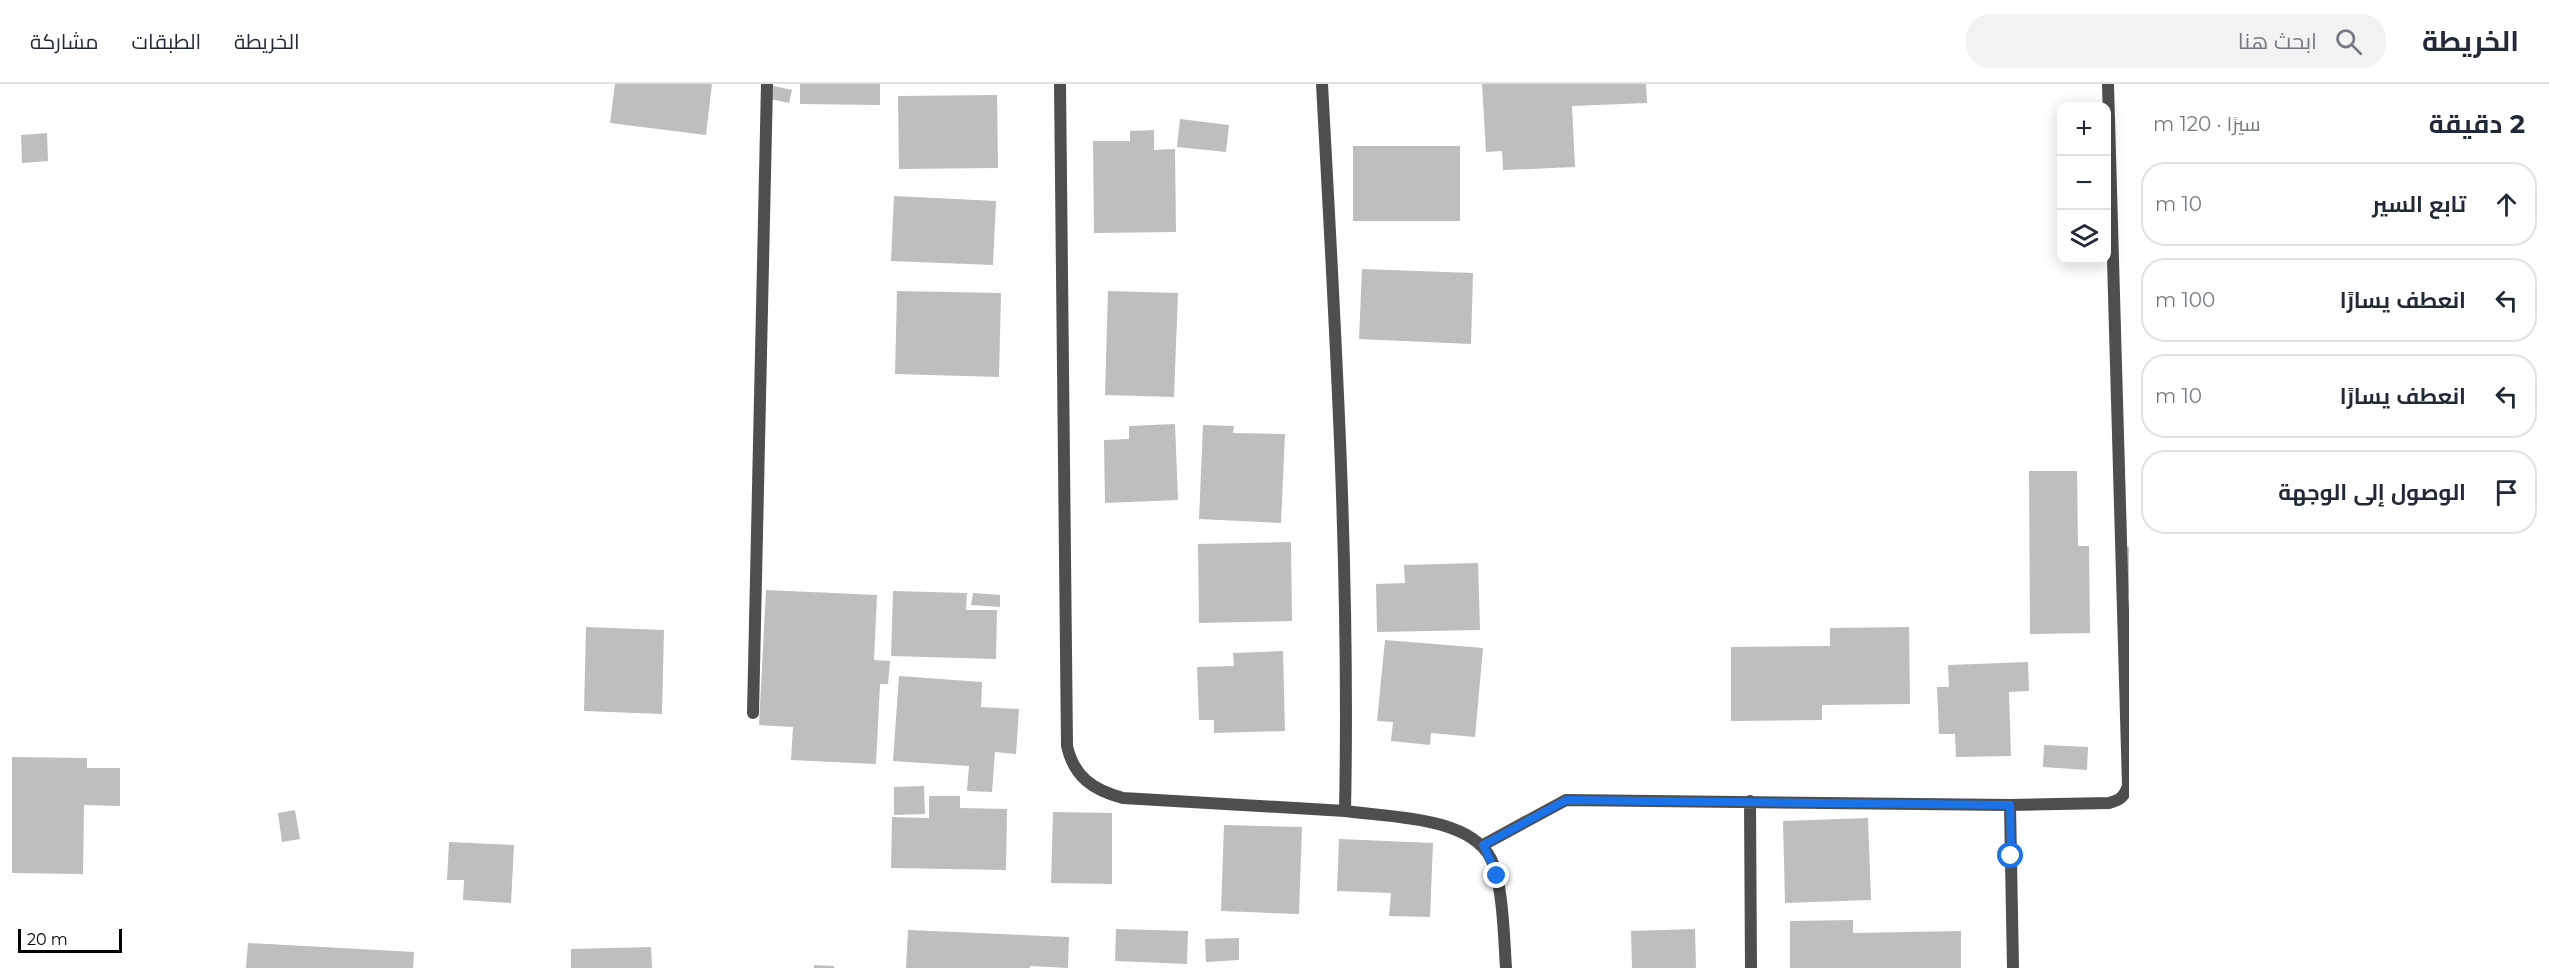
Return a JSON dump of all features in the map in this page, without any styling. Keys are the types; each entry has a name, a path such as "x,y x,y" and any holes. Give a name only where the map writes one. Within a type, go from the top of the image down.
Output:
{"street":[{"path":"753,713 767,84"},
{"path":"1060,84 1067,746 1070,759 1084,781 1097,790 1123,798 1344,811 1436,824 1472,837 1483,845 1497,876 1506,968"},
{"path":"1322,84 1339,402 1346,682 1344,811"},
{"path":"1483,845 1566,800 2010,805 2109,803 2118,801 2124,796 2129,775 2127,682 2108,84"},
{"path":"2115,354 2129,354"},
{"path":"1750,801 1751,968"},
{"path":"2010,805 2013,968"}],"building":[{"path":"615,84 712,84 706,135 610,123"},
{"path":"800,84 880,84 880,105 800,104"},
{"path":"1482,84 1646,84 1647,103 1572,106 1575,167 1503,170 1502,151 1486,152"},
{"path":"769,85 792,90 789,103 766,98"},
{"path":"997,95 998,168 899,169 898,96"},
{"path":"1180,119 1229,125 1226,152 1177,147"},
{"path":"1154,130 1154,150 1175,149 1176,232 1094,233 1093,141 1130,141 1130,131"},
{"path":"47,133 48,161 22,163 21,135"},
{"path":"1353,146 1460,146 1460,221 1353,221"},
{"path":"894,196 996,201 993,265 891,261"},
{"path":"1362,269 1473,273 1471,344 1359,339"},
{"path":"897,291 1001,293 999,377 895,374"},
{"path":"1108,291 1178,293 1174,397 1105,395"},
{"path":"1175,424 1178,500 1105,503 1104,440 1129,439 1129,426"},
{"path":"1203,425 1234,426 1233,433 1285,434 1281,523 1199,519"},
{"path":"2029,471 2077,471 2078,546 2089,546 2090,633 2030,634"},
{"path":"1291,542 1292,621 1199,623 1198,544"},
{"path":"2126,547 2129,547 2129,593 2127,593"},
{"path":"1478,563 1480,630 1377,632 1376,584 1405,583 1404,565"},
{"path":"766,590 877,595 874,660 890,661 888,684 880,684 876,764 791,760 793,727 759,725"},
{"path":"893,591 967,593 966,610 997,610 996,659 891,656"},
{"path":"973,593 1000,595 1000,607 971,605"},
{"path":"586,627 664,630 662,714 584,711"},
{"path":"1909,627 1910,704 1822,705 1822,720 1731,721 1731,647 1830,646 1830,628"},
{"path":"1385,640 1483,648 1475,737 1431,733 1430,745 1391,741 1393,722 1377,721"},
{"path":"1283,651 1285,731 1214,733 1214,720 1199,720 1197,667 1234,666 1233,653"},
{"path":"2028,662 2029,691 2009,692 2011,756 1956,757 1955,734 1939,734 1937,687 1949,687 1948,665"},
{"path":"899,676 982,682 981,707 1019,709 1016,754 995,752 992,792 967,791 969,766 893,761"},
{"path":"2044,745 2088,747 2087,770 2043,767"},
{"path":"12,757 87,758 87,768 120,768 120,806 84,805 83,874 12,873"},
{"path":"924,786 925,814 894,815 894,787"},
{"path":"929,796 960,796 960,808 1007,809 1006,870 891,868 892,817 929,818"},
{"path":"295,810 300,839 282,842 278,813"},
{"path":"1053,812 1112,813 1112,884 1051,883"},
{"path":"1868,818 1871,900 1785,903 1783,821"},
{"path":"1224,825 1302,827 1299,914 1221,911"},
{"path":"1339,839 1433,843 1430,917 1389,916 1391,893 1337,891"},
{"path":"449,842 514,845 511,903 463,900 464,880 447,880"},
{"path":"1853,920 1853,933 1961,931 1961,968 1790,968 1790,921"},
{"path":"1116,929 1188,931 1187,964 1115,961"},
{"path":"1695,929 1696,968 1632,968 1631,931"},
{"path":"908,930 1069,937 1068,968 1030,966 1030,968 906,968"},
{"path":"1239,938 1239,960 1206,962 1205,939"},
{"path":"248,943 414,952 413,968 246,968"},
{"path":"651,947 652,968 571,968 571,949"},
{"path":"814,965 834,966 834,968 814,968"}],"route":[{"path":"1497,876 1483,845 1566,800 2010,805 2011,856"}]}
